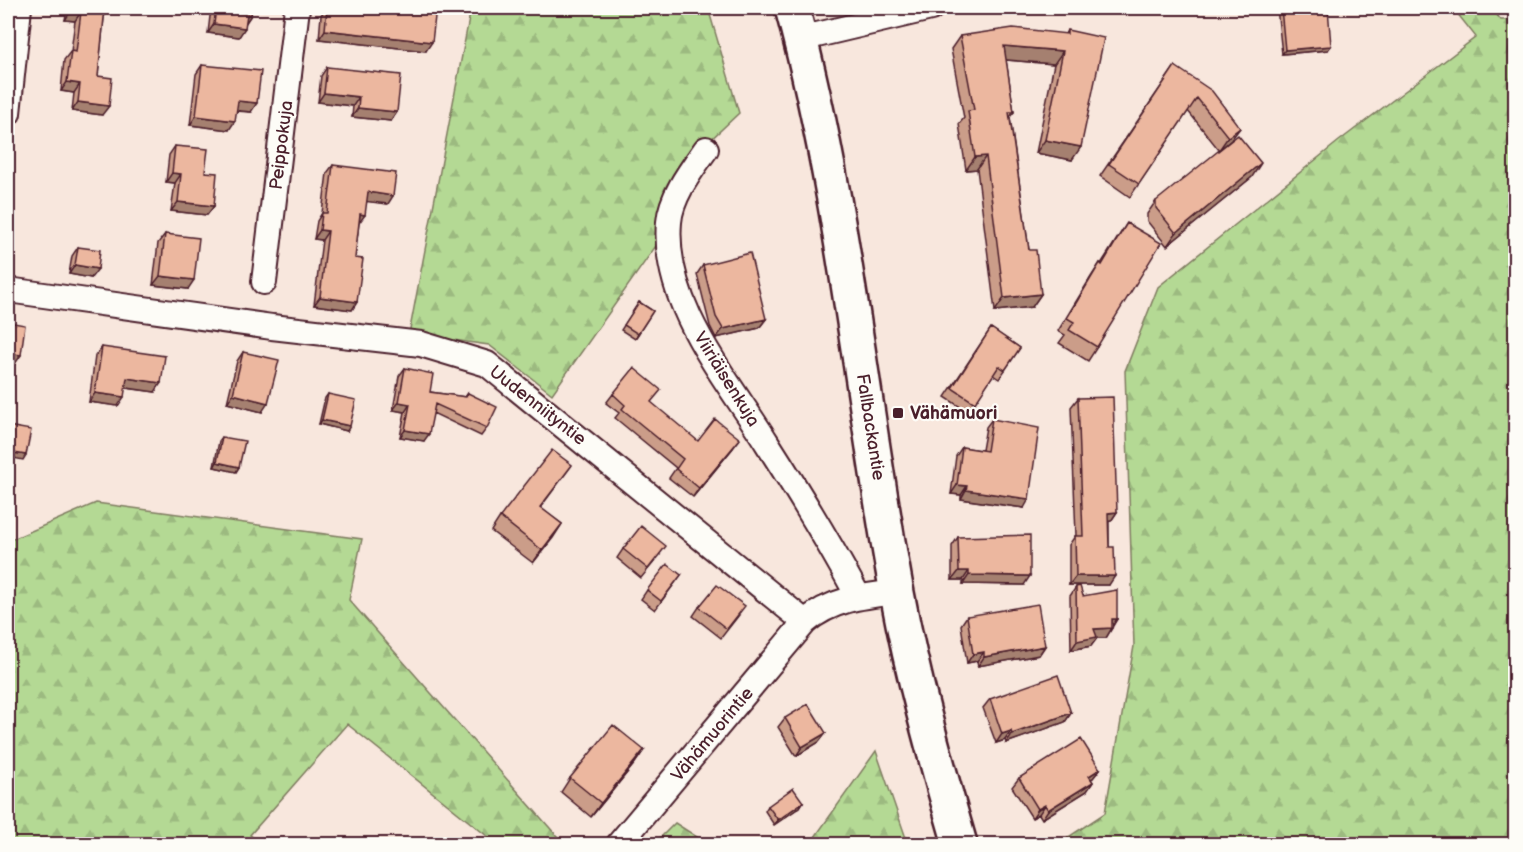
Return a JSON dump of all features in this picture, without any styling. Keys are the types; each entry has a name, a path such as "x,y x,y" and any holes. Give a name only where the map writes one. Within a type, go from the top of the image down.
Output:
{"street":[{"path":"8,113 19,8"},
{"name":"Peippokuja","path":"264,282 297,8"},
{"name":"Fallbackantie","path":"792,8 827,160 897,592 926,726 960,844"},
{"path":"800,39 931,8"},
{"name":"Viiriäisenkuja","path":"706,149 684,180 669,219 670,268 695,329 774,454 858,596"},
{"name":"Uudenniityntie","path":"8,290 272,327 421,344 488,364 805,622"},
{"path":"805,622 821,608 858,596 897,592"},
{"name":"Vähämuorintie","path":"619,844 805,622"}],"green space":[{"path":"471,8 708,8 739,113 703,147 665,233 552,394 489,345 409,334"},
{"path":"1453,8 1491,8 1501,20 1515,20 1515,844 1058,844 1105,813 1134,646 1125,371 1158,287 1339,141 1476,37"},
{"path":"96,503 362,539 349,600 564,844 497,844 347,724 250,835 262,844 8,844 8,541"},
{"path":"876,751 908,844 810,844"},
{"path":"675,823 708,844 654,844"}],"building":[{"path":"72,8 105,8 98,76 112,78 109,106 78,102 80,84 67,82 71,51 76,52 81,12 71,11"},
{"path":"216,8 252,8 251,15 247,14 245,28 214,24"},
{"path":"327,8 436,8 432,42 325,30"},
{"path":"1281,8 1328,8 1331,46 1285,50"},
{"path":"1013,28 1067,34 1067,30 1104,38 1081,147 1045,140 1063,51 1004,46 1014,112 1009,112 1029,250 1036,250 1041,294 1004,298 986,156 975,157 968,111 974,110 960,36"},
{"path":"202,65 261,71 257,103 238,101 235,121 196,116"},
{"path":"1175,66 1212,91 1240,128 1228,137 1197,98 1139,184 1109,164"},
{"path":"327,67 401,75 397,112 358,108 359,97 324,93"},
{"path":"1238,135 1261,163 1176,233 1156,208 1156,201"},
{"path":"175,146 208,149 205,172 217,173 214,206 178,202 181,174 172,173"},
{"path":"333,165 396,173 393,196 368,192 365,215 360,214 355,258 363,259 357,302 320,297 328,231 320,230 322,213 327,213"},
{"path":"1127,223 1161,243 1097,347 1069,330 1074,322 1067,318"},
{"path":"165,234 199,238 194,280 160,276"},
{"path":"78,247 100,250 98,269 75,265"},
{"path":"750,253 766,319 723,329 716,317 703,265"},
{"path":"639,302 653,311 638,334 624,325"},
{"path":"8,322 25,325 21,355 8,353"},
{"path":"991,328 1020,348 1005,370 999,366 975,403 952,388"},
{"path":"102,347 165,356 161,383 127,378 124,397 95,393"},
{"path":"243,352 279,360 268,403 233,394"},
{"path":"405,368 433,374 430,392 466,397 468,393 497,407 487,428 435,404 429,434 405,430 410,404 399,402"},
{"path":"634,368 661,390 651,402 698,441 715,419 740,439 699,488 676,469 683,459 622,409 625,405 613,394"},
{"path":"328,394 356,400 350,426 322,420"},
{"path":"1113,397 1117,512 1108,513 1109,547 1114,547 1115,576 1076,576 1075,536 1083,536 1078,398"},
{"path":"992,419 1039,428 1029,499 966,490 967,486 957,485 962,447 987,451"},
{"path":"8,426 31,430 26,455 8,452"},
{"path":"222,437 245,441 239,467 217,462"},
{"path":"552,450 572,465 540,507 562,524 542,550 500,517"},
{"path":"641,526 666,546 648,569 623,549"},
{"path":"1030,535 1030,576 969,575 969,571 959,571 958,537"},
{"path":"667,564 681,575 661,601 647,590"},
{"path":"717,585 745,606 727,629 699,607"},
{"path":"1080,586 1083,596 1117,590 1117,619 1112,619 1112,628 1094,629 1097,637 1077,641 1076,587"},
{"path":"1038,604 1045,646 984,657 984,652 973,654 967,616"},
{"path":"1058,675 1071,713 1012,734 1011,731 1002,734 990,699"},
{"path":"808,704 826,733 802,747 785,718"},
{"path":"613,725 644,750 601,803 570,778"},
{"path":"1081,739 1100,769 1089,776 1093,782 1048,810 1045,805 1038,809 1019,778"},
{"path":"793,788 803,802 778,820 768,806"}],"place":[{"name":"Vähämuori","path":"898,413"}]}
